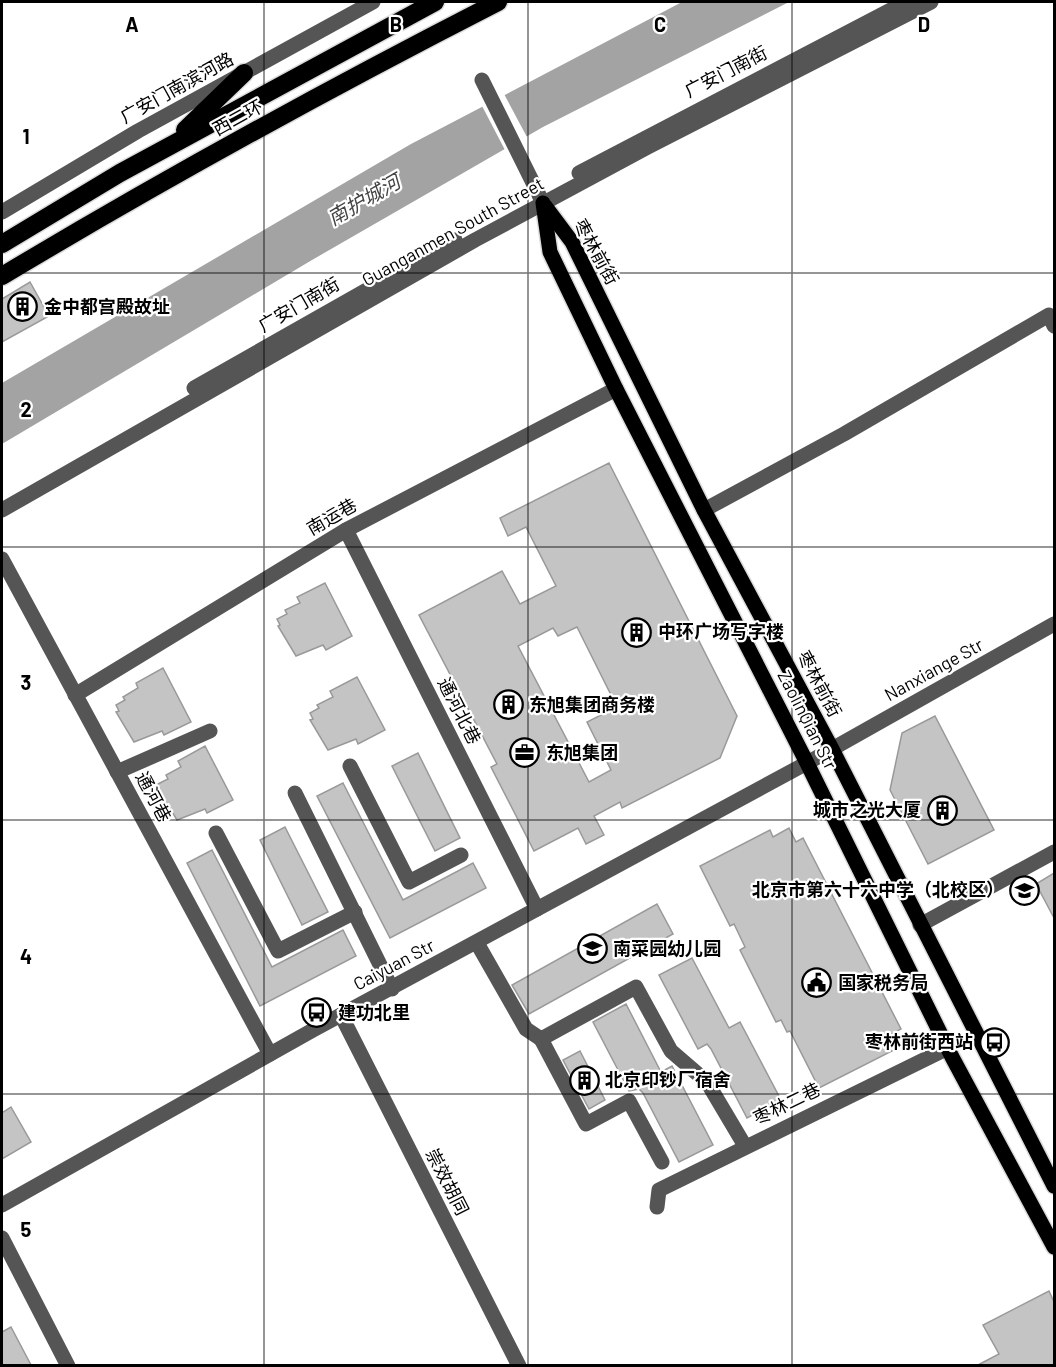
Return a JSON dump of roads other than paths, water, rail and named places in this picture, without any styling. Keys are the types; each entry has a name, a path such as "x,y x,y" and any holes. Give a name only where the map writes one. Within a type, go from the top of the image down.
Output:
{"highway":[{"name":"西二环","path":"2,243 168,146 435,2"},
{"name":"西二环","path":"2,276 400,52 498,2"},
{"path":"168,146 244,73"}],"main road":[{"name":"ZaolinQian Str","path":"541,199 550,252 616,389 807,763 948,1048 1054,1247"},
{"name":"枣林前街","path":"541,199 572,242 704,510 832,749 1054,1186"}],"street":[{"name":"广安门南滨河路","path":"2,212 138,131 373,2"},
{"name":"广安门南街","path":"2,498 412,263 541,199 642,137 906,2"},
{"name":"Guanganmen South Street","path":"2,510 541,199 931,2"},
{"path":"482,80 541,199"},
{"path":"704,510 844,434 1048,315 1054,326"},
{"name":"南运巷","path":"75,695 346,530 616,389"},
{"name":"通河北巷","path":"346,530 537,909"},
{"name":"通河巷","path":"2,559 270,1054"},
{"name":"Nanxiange Str","path":"807,763 1054,624"},
{"path":"117,771 210,731"},
{"name":"Caiyuan Str","path":"2,1205 270,1054 807,763"},
{"path":"350,766 409,882 461,855"},
{"path":"295,793 392,989"},
{"path":"216,833 278,951 355,912"},
{"path":"920,925 1054,852"},
{"path":"477,943 526,1029 541,1039 586,1124 629,1101 662,1162"},
{"path":"541,1039 636,987 671,1051 707,1082 745,1146"},
{"name":"崇效胡同","path":"341,1016 519,1365"},
{"name":"枣林二巷","path":"657,1207 659,1190 948,1048"},
{"path":"2,1238 68,1365"}],"water":[{"name":"南护城河","path":"682,2 789,2 543,127 312,260 2,444 2,383 411,144"}],"place":[{"name":"金中都宫殿故址","path":"23,307"},
{"name":"中环广场写字楼","path":"637,632"},
{"name":"东旭集团商务楼","path":"508,705"},
{"name":"东旭集团","path":"525,753"},
{"name":"城市之光大厦","path":"942,810"},
{"name":"北京市第六十六中学（北校区）","path":"1025,890"},
{"name":"南菜园幼儿园","path":"592,949"},
{"name":"国家税务局","path":"817,983"},
{"name":"建功北里","path":"317,1013"},
{"name":"枣林前街西站","path":"994,1042"},
{"name":"北京印钞厂宿舍","path":"584,1080"}]}
